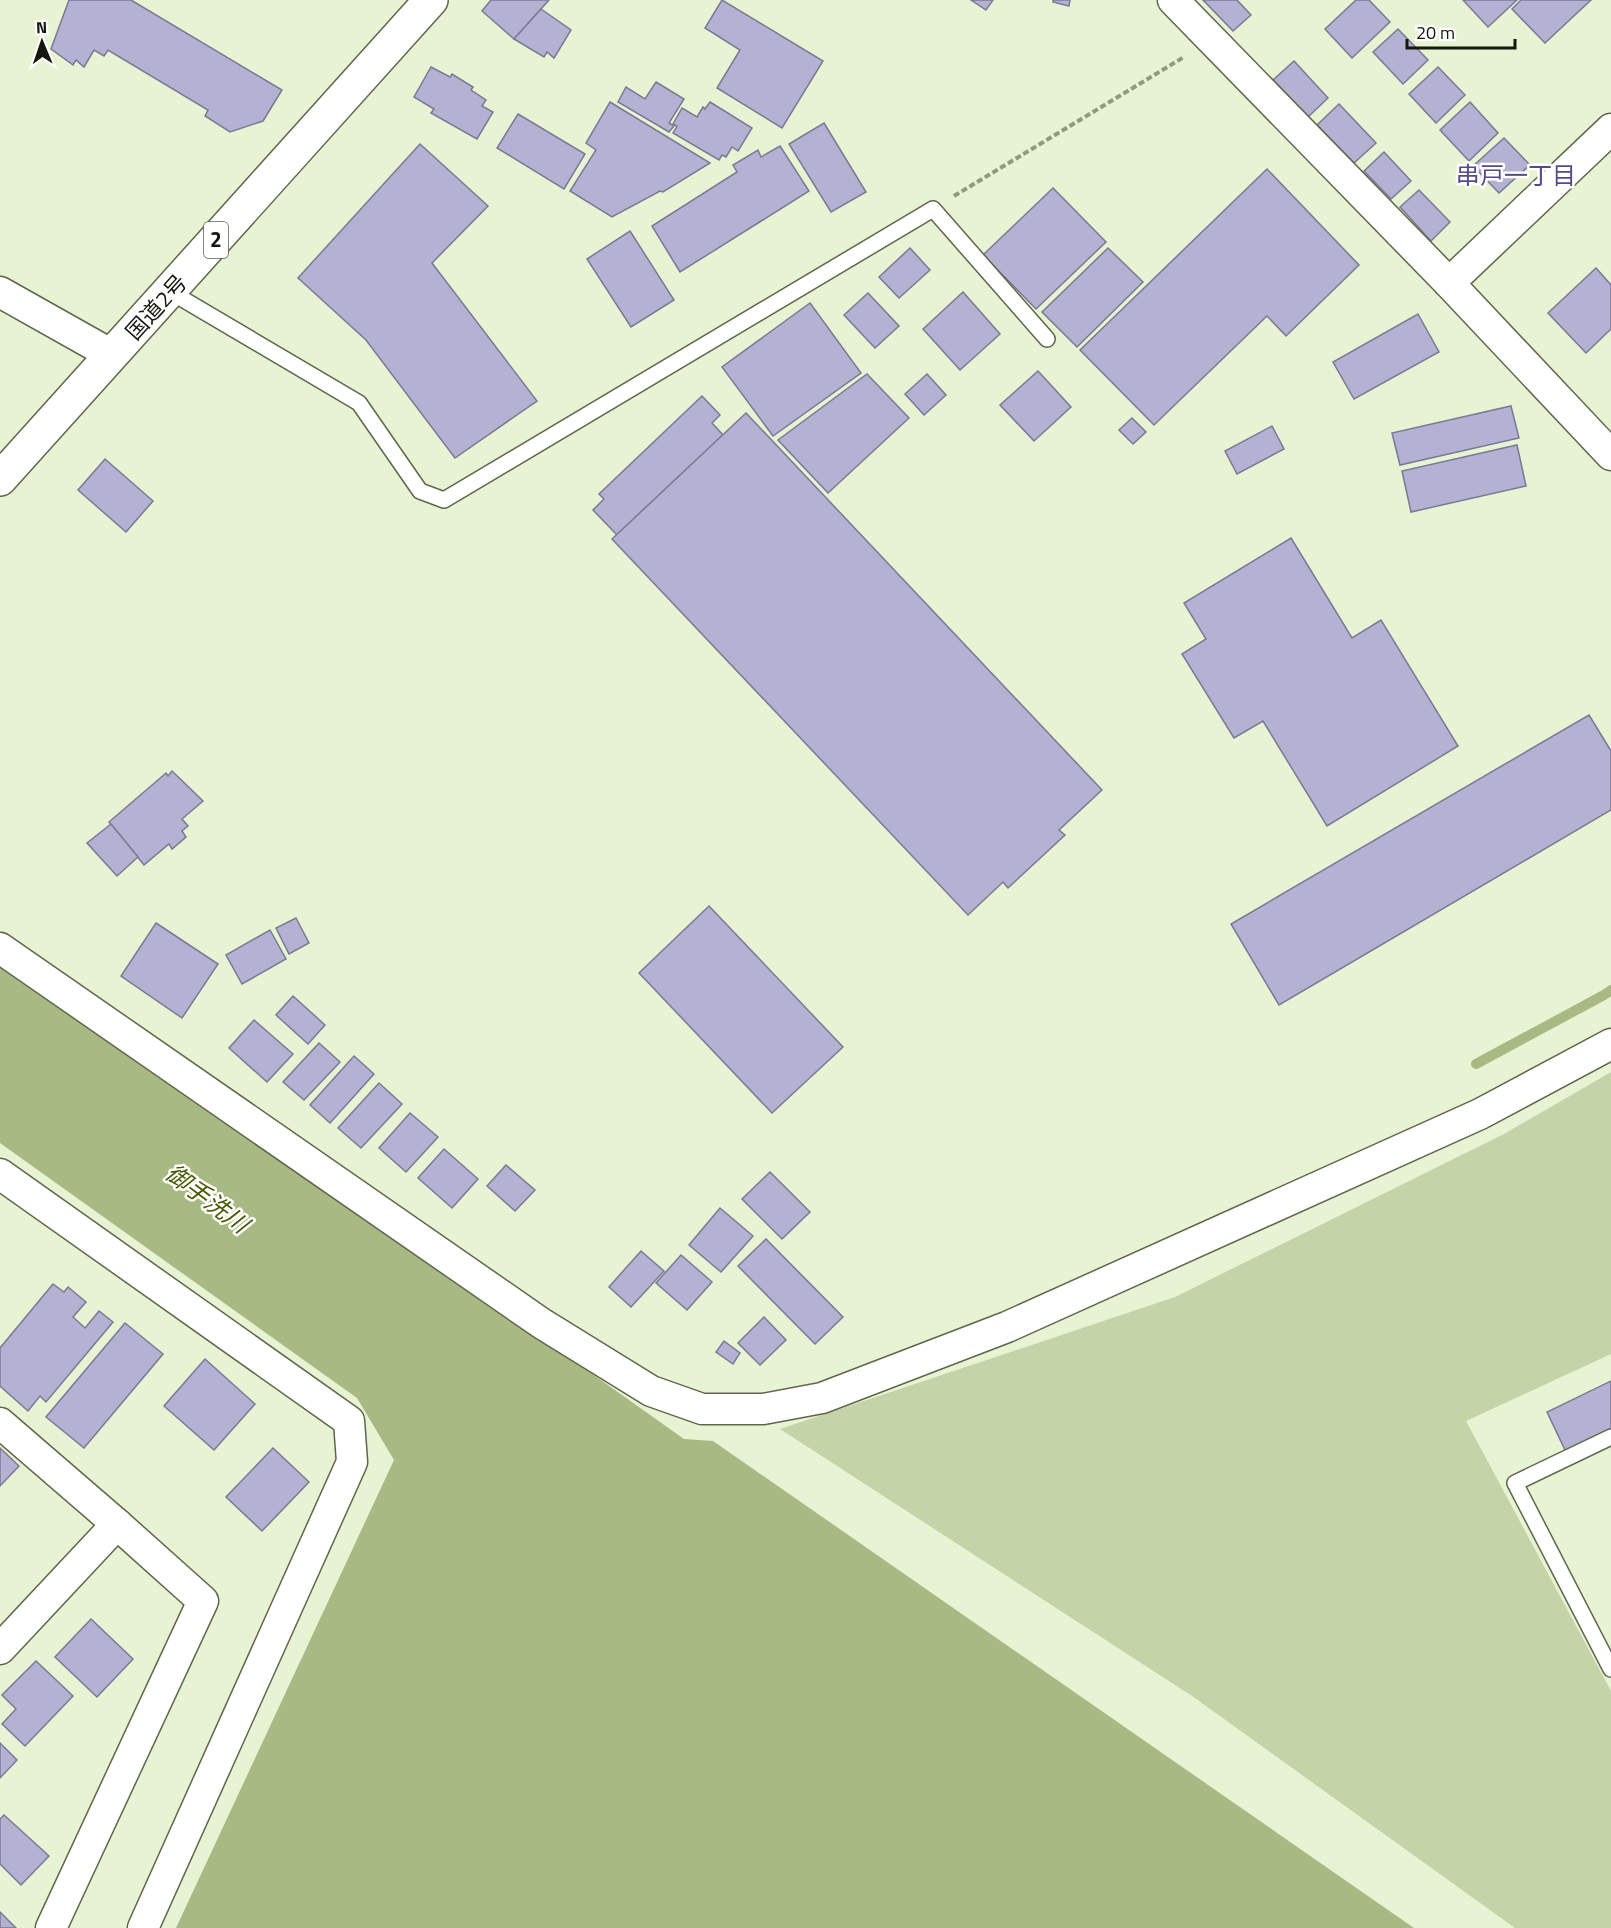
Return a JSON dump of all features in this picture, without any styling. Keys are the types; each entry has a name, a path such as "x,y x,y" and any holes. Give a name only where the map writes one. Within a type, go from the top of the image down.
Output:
{"highway":[{"name":"国道2号","path":"0,479 431,0"}],"street":[{"path":"1173,0 1449,283 1611,455"},
{"path":"1449,283 1611,129"},
{"path":"0,292 112,355"},
{"path":"0,948 541,1323 651,1391 702,1409 763,1409 822,1398 1007,1327 1480,1114 1611,1044"},
{"path":"0,1174 349,1421 351,1462 143,1928"},
{"path":"0,1423 203,1601 51,1928"},
{"path":"0,1649 117,1524"}],"lane":[{"path":"169,291 359,403 420,491 444,500 933,209 1047,339"},
{"path":"1611,1437 1515,1484 1611,1669"}],"path":[{"path":"933,209 1212,39"}],"shaded area":[{"path":"1611,1072 1611,1354 1466,1421 1611,1691 1611,1928 1515,1928 1192,1696 780,1429 1175,1297 1504,1134"}],"water":[{"name":"御手洗川","path":"0,962 433,1261 684,1439 713,1441 1414,1928 176,1928 394,1460 357,1398 0,1143"}],"building":[{"path":"69,0 131,0 282,90 263,121 230,132 205,116 208,110 108,50 104,56 94,50 84,67 76,60 73,65 51,49"},
{"path":"491,0 549,0 514,39 482,11"},
{"path":"722,0 823,61 782,128 717,88 740,50 705,28"},
{"path":"971,0 993,0 986,10"},
{"path":"1053,0 1070,0 1069,6 1053,2"},
{"path":"1203,0 1237,0 1251,15 1233,31"},
{"path":"1356,0 1369,0 1390,22 1352,58 1325,29"},
{"path":"1463,0 1517,0 1488,27"},
{"path":"1521,0 1591,0 1545,43 1512,9"},
{"path":"541,9 571,30 554,58 547,52 544,57 514,39"},
{"path":"1398,29 1428,60 1403,84 1373,52"},
{"path":"1294,61 1328,98 1308,117 1273,80"},
{"path":"431,67 450,77 452,74 473,87 471,90 486,100 482,106 493,112 477,139 431,113 434,109 414,97"},
{"path":"1438,67 1465,95 1436,123 1409,94"},
{"path":"656,82 684,99 669,123 674,126 669,132 618,102 626,87 645,99"},
{"path":"610,102 710,163 663,192 660,191 612,217 570,191 596,150 586,143"},
{"path":"710,102 752,128 738,151 732,147 726,157 722,155 719,160 673,133 677,126 673,124 682,108 697,117 703,107 705,109"},
{"path":"1470,102 1498,133 1469,161 1440,130"},
{"path":"1339,104 1376,143 1354,163 1317,125"},
{"path":"518,114 585,154 564,189 497,148"},
{"path":"824,123 866,192 831,212 789,144"},
{"path":"1504,138 1530,165 1499,193 1473,166"},
{"path":"420,144 488,206 432,263 537,401 455,458 366,340 298,278"},
{"path":"780,146 809,191 680,272 652,226 737,172 733,165 758,150 761,157"},
{"path":"1384,152 1411,181 1391,199 1364,171"},
{"path":"1267,169 1359,265 1286,336 1267,316 1154,425 1080,350"},
{"path":"1053,188 1106,242 1036,309 983,255"},
{"path":"1419,190 1450,222 1431,241 1400,207"},
{"path":"630,231 674,300 631,327 587,259"},
{"path":"910,248 930,270 899,298 879,277"},
{"path":"1108,248 1143,282 1077,347 1042,312"},
{"path":"1596,268 1611,285 1611,329 1586,353 1548,313"},
{"path":"963,292 1000,334 960,370 923,329"},
{"path":"868,293 899,326 875,348 844,315"},
{"path":"810,303 861,373 773,436 722,367"},
{"path":"1418,314 1439,352 1354,399 1333,362"},
{"path":"1038,371 1071,407 1034,441 1000,405"},
{"path":"867,374 909,418 828,493 778,440"},
{"path":"927,374 946,395 924,415 905,394"},
{"path":"702,396 720,415 712,423 723,435 617,535 593,510 604,499 599,494"},
{"path":"1511,406 1519,438 1400,465 1392,433"},
{"path":"746,413 1102,790 1059,830 1065,835 1008,888 1003,882 968,915 612,539"},
{"path":"1132,418 1146,432 1133,444 1119,430"},
{"path":"1272,426 1284,449 1237,474 1225,451"},
{"path":"1517,445 1526,486 1411,512 1402,471"},
{"path":"105,459 153,501 126,532 78,490"},
{"path":"1291,538 1352,638 1381,620 1458,746 1327,826 1263,721 1234,738 1182,654 1206,639 1184,603"},
{"path":"1589,715 1611,751 1611,810 1279,1005 1231,924"},
{"path":"172,771 203,801 182,819 188,826 182,831 186,837 172,849 169,844 144,865 109,822 166,773 168,776"},
{"path":"111,824 138,857 117,876 87,843"},
{"path":"709,906 843,1047 772,1113 639,973"},
{"path":"296,918 309,943 289,954 276,928"},
{"path":"156,923 218,964 182,1018 121,976"},
{"path":"270,930 286,959 242,984 226,955"},
{"path":"293,996 325,1025 308,1044 276,1015"},
{"path":"254,1020 293,1054 267,1082 229,1048"},
{"path":"319,1043 340,1062 304,1100 283,1082"},
{"path":"354,1056 374,1074 330,1123 310,1105"},
{"path":"379,1083 402,1104 361,1148 338,1128"},
{"path":"410,1113 438,1137 406,1172 379,1148"},
{"path":"444,1149 478,1179 452,1208 418,1178"},
{"path":"506,1165 535,1190 515,1211 487,1186"},
{"path":"770,1172 810,1212 782,1239 742,1199"},
{"path":"720,1208 753,1236 721,1272 689,1245"},
{"path":"766,1239 843,1317 815,1344 738,1266"},
{"path":"641,1251 664,1271 631,1307 609,1287"},
{"path":"681,1255 712,1282 687,1310 656,1283"},
{"path":"53,1284 64,1292 68,1287 86,1302 73,1317 85,1328 99,1311 113,1322 46,1402 40,1396 28,1411 0,1386 0,1348"},
{"path":"764,1317 786,1340 760,1365 738,1343"},
{"path":"125,1323 163,1354 84,1448 46,1417"},
{"path":"724,1341 740,1353 733,1364 716,1352"},
{"path":"205,1359 255,1404 214,1450 164,1406"},
{"path":"1611,1381 1611,1431 1566,1452 1547,1412"},
{"path":"0,1448 19,1466 0,1486"},
{"path":"273,1448 309,1482 262,1531 226,1497"},
{"path":"91,1619 133,1659 97,1697 55,1657"},
{"path":"36,1661 73,1696 25,1746 2,1724 16,1709 2,1695"},
{"path":"0,1743 17,1760 0,1778"},
{"path":"4,1815 49,1856 21,1885 0,1864 0,1819"},
{"path":"0,1912 16,1928 0,1928"}],"waterway":[{"path":"1476,1064 1611,990"}],"district":[{"name":"串戸一丁目","path":"1516,176"}]}
